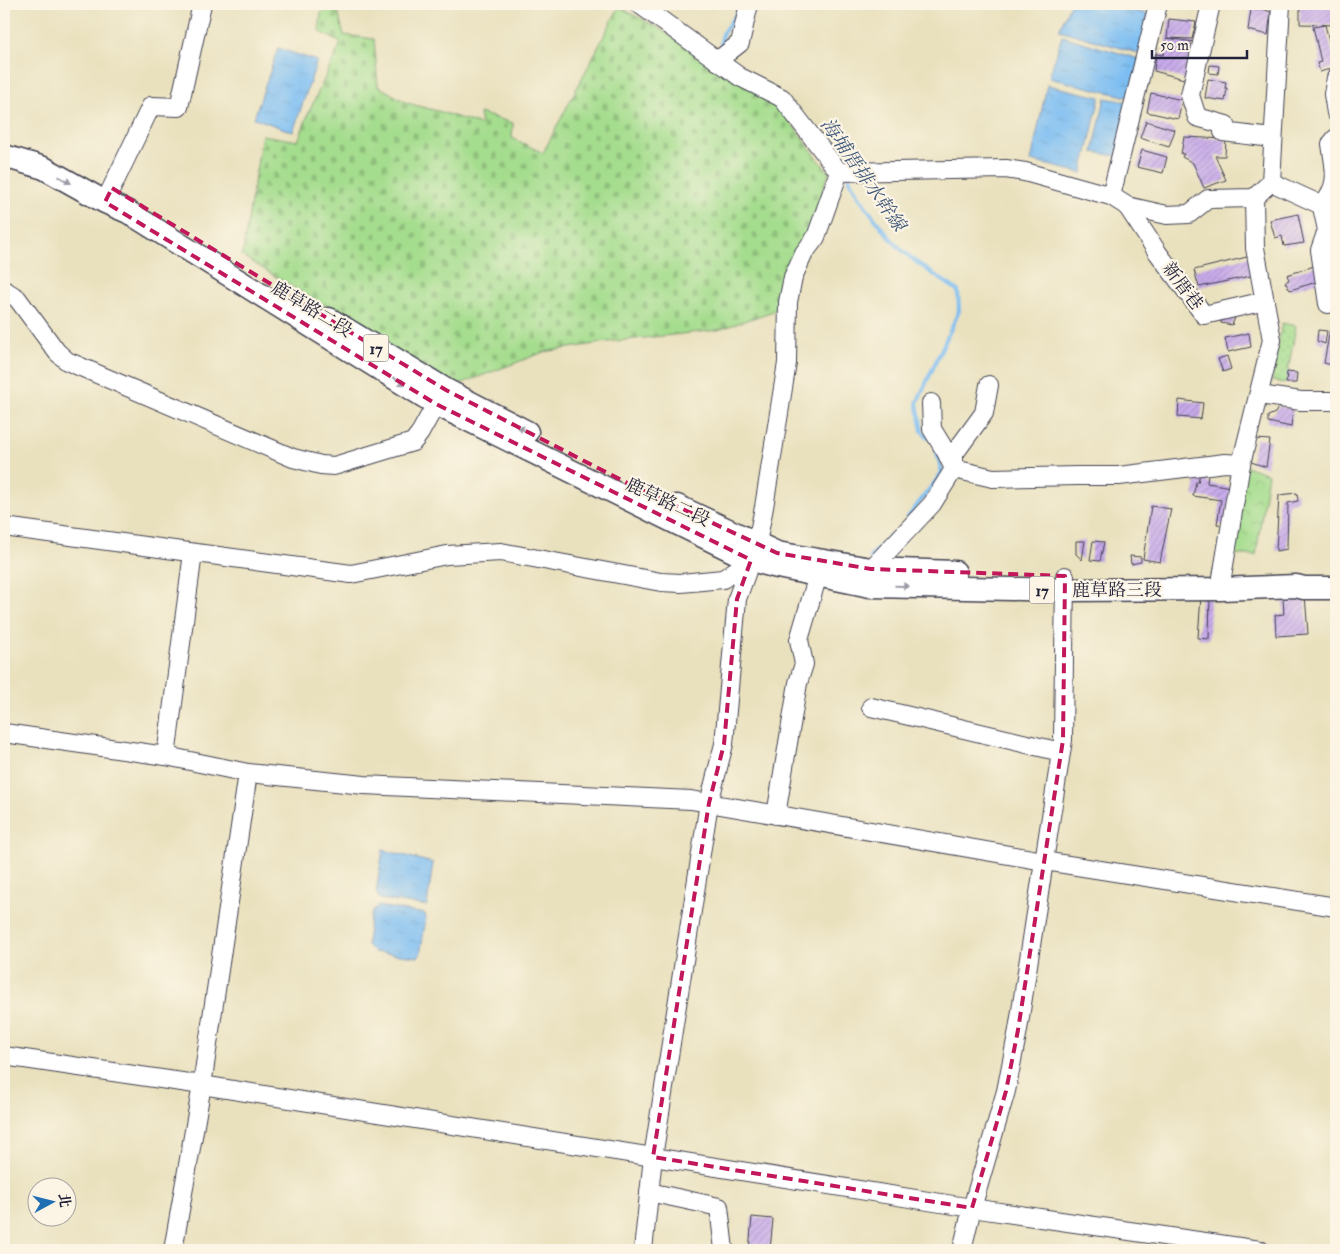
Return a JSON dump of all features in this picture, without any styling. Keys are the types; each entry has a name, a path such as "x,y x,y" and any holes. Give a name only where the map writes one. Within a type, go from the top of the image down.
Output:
{"main road":[{"name":"鹿草路二段","path":"4,141 50,154 109,195 446,390 633,486 754,551"},
{"name":"鹿草路二段","path":"4,156 44,168 109,195 128,212 436,404 754,551"},
{"name":"鹿草路三段","path":"754,551 773,566 818,575 1066,583 1221,582 1304,588 1336,588"},
{"name":"鹿草路三段","path":"754,551 777,554 871,577"},
{"name":"鹿草路三段","path":"1221,582 1336,573"}],"street":[{"path":"109,195 151,106 179,107 202,4"},
{"path":"640,4 740,77 782,98 839,172"},
{"path":"717,61 740,43 749,4"},
{"path":"1111,196 1158,4"},
{"path":"1211,4 1190,96 1197,118 1226,125 1223,132 1272,138"},
{"path":"839,172 1006,169 1025,172 1111,196 1127,206 1168,214 1189,214 1208,199 1254,198 1271,182 1281,4"},
{"path":"1336,78 1334,94 1336,113"},
{"path":"1322,207 1332,195 1336,179 1331,144 1336,138"},
{"path":"643,1250 653,1157 709,803 724,744 737,599 754,551 764,507 787,363 788,302 793,277 804,253 816,237 839,172"},
{"path":"1271,182 1320,204 1330,225 1336,225"},
{"path":"1221,582 1241,464 1272,340 1255,248 1254,198"},
{"name":"新厝巷","path":"1127,206 1158,253 1204,315 1265,301"},
{"path":"1322,207 1327,230 1320,250 1328,304"},
{"path":"4,290 17,298 56,352 66,361 294,458 321,465 334,466 413,442 436,404"},
{"path":"871,577 932,504 954,469 954,454 984,413 989,385"},
{"path":"1259,395 1302,402 1336,401"},
{"path":"931,402 932,429 954,469"},
{"path":"954,469 993,478 1118,476 1225,463 1241,464"},
{"path":"4,528 351,574 447,555 501,552 661,582 681,583 723,579 754,551"},
{"path":"166,756 192,553"},
{"path":"776,815 798,683 804,664 799,640 818,575"},
{"path":"962,1250 1007,1082 1018,1030 1063,740 1066,583"},
{"path":"872,707 1061,752"},
{"path":"4,733 166,756 248,773 364,785 691,800 1044,861 1336,907"},
{"path":"173,1250 202,1085 248,773"},
{"path":"4,1056 202,1085 972,1208 1260,1250"},
{"path":"649,1192 718,1208 724,1250"}],"highlighted area":[{"path":"112,188 446,390 633,486 777,553 871,569 1065,576 1063,740 1018,1030 1006,1091 972,1208 653,1157 709,803 724,744 737,599 751,560 436,404 105,202"}],"green space":[{"path":"332,4 336,4 344,35 374,39 378,86 407,103 481,125 479,113 513,123 512,138 543,153 619,7 657,27 774,101 829,173 809,232 789,264 776,310 718,330 607,342 544,352 455,386 242,256 262,135 298,141 309,112 341,43 319,31 321,13"},
{"path":"1282,323 1296,326 1286,383 1272,381"},
{"path":"1241,464 1268,474 1256,555 1233,555"}],"water":[{"path":"1070,4 1108,4 1148,14 1141,54 1059,30"},
{"path":"1062,36 1139,59 1132,98 1049,78"},
{"path":"278,48 317,61 293,132 254,118"},
{"path":"1047,85 1100,97 1082,173 1031,161"},
{"path":"1105,98 1128,102 1117,156 1093,152"},
{"path":"383,850 433,863 427,906 380,899 376,892"},
{"path":"378,906 425,914 420,955 418,957 374,952 367,945 370,919 374,909"}],"building":[{"path":"1300,4 1331,4 1331,6 1336,6 1336,25 1300,24"},
{"path":"1251,9 1262,9 1271,12 1268,35 1248,30"},
{"path":"1169,19 1196,22 1192,39 1167,38"},
{"path":"1325,25 1336,67 1320,72 1317,63 1321,62 1313,27"},
{"path":"1167,38 1194,42 1184,79 1154,71 1156,54 1163,55"},
{"path":"1210,65 1219,66 1218,74 1209,73"},
{"path":"1208,79 1226,82 1225,101 1205,98"},
{"path":"1151,93 1182,100 1178,119 1147,112"},
{"path":"1146,121 1175,130 1169,147 1140,138"},
{"path":"1184,137 1226,139 1225,156 1215,156 1226,180 1204,188 1193,163 1182,157 1184,154 1181,154"},
{"path":"1142,150 1167,157 1163,173 1137,167"},
{"path":"1298,214 1304,243 1284,246 1282,236 1275,238 1270,220"},
{"path":"1336,241 1336,262 1333,261"},
{"path":"1255,255 1260,274 1199,287 1194,270"},
{"path":"1317,265 1323,280 1290,290 1285,282 1289,280 1287,275"},
{"path":"1222,313 1236,315 1232,325 1221,323"},
{"path":"1330,329 1336,331 1336,366 1324,363"},
{"path":"1318,330 1327,331 1325,344 1317,341"},
{"path":"1249,333 1251,347 1228,352 1225,338"},
{"path":"1227,356 1231,369 1223,372 1218,359"},
{"path":"1287,372 1297,373 1296,383 1286,383"},
{"path":"1179,400 1203,403 1201,419 1178,417"},
{"path":"1279,406 1293,409 1291,427 1268,422 1268,416 1275,413"},
{"path":"1256,439 1270,440 1266,467 1251,462"},
{"path":"1200,473 1208,474 1207,483 1231,487 1225,525 1217,524 1221,500 1193,496"},
{"path":"1297,493 1298,501 1288,503 1287,549 1276,551 1279,495"},
{"path":"1151,506 1171,509 1160,562 1143,559"},
{"path":"1076,541 1085,541 1082,560 1076,554"},
{"path":"1093,541 1104,542 1100,561 1090,560"},
{"path":"1130,556 1141,557 1141,562 1131,564"},
{"path":"1305,595 1308,634 1276,636 1275,615 1284,614 1283,597"},
{"path":"1201,596 1210,596 1209,639 1198,638"},
{"path":"752,1217 773,1219 770,1250 749,1250"}],"waterway":[{"name":"海埔厝排水幹線","path":"723,50 721,48 722,34 740,9 740,4"},
{"name":"海埔厝排水幹線","path":"822,136 845,167"},
{"name":"海埔厝排水幹線","path":"849,178 866,206 897,246 917,263 958,291 959,311 917,403 922,431 928,438"},
{"name":"海埔厝排水幹線","path":"908,517 942,473 936,449"},
{"name":"海埔厝排水幹線","path":"870,557 891,535"}]}
